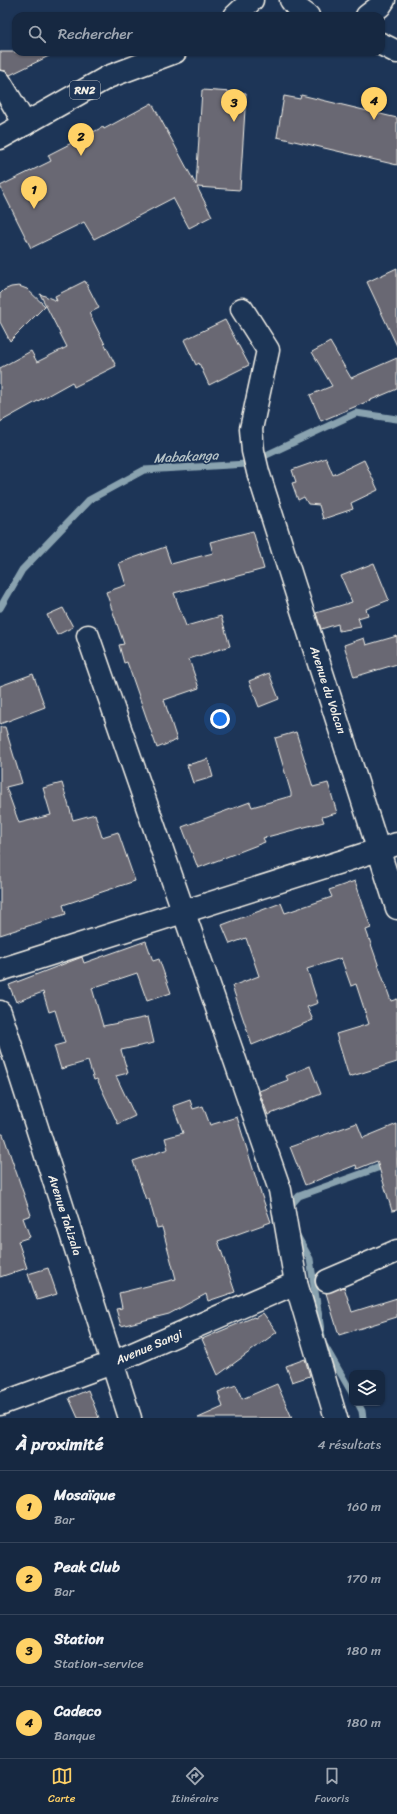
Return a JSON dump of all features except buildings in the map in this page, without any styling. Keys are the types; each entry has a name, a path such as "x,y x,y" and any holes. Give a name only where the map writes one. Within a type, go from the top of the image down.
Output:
{"main road":[{"path":"239,12 252,0"},
{"path":"291,0 297,8 302,12"},
{"path":"372,12 380,6 384,0"},
{"path":"385,46 397,52"},
{"name":"RN2","path":"0,138 108,77 165,56"},
{"path":"0,82 25,124"},
{"name":"Avenue du Volcan","path":"242,309 268,350 251,429 253,451 258,472 388,847 397,908"},
{"path":"88,636 185,912 280,1190 296,1283 336,1418"},
{"path":"0,970 388,847"},
{"name":"Avenue Takizala","path":"0,1012 130,1418"},
{"path":"327,1281 397,1251"},
{"name":"Avenue Sangi","path":"0,1404 112,1363 296,1283"}],"waterway":[{"name":"Mabakanga","path":"0,608 22,570 89,500 144,470 247,464 356,413 397,419"},
{"path":"290,1210 291,1205 299,1196 397,1161"},
{"path":"295,1232 310,1259 323,1343 349,1388"},
{"path":"360,1406 363,1418"}],"place":[{"name":"Cadeco","path":"374,120"},
{"name":"Station","path":"234,122"},
{"name":"Peak Club","path":"81,156"},
{"name":"Mosaïque","path":"34,209"}]}
